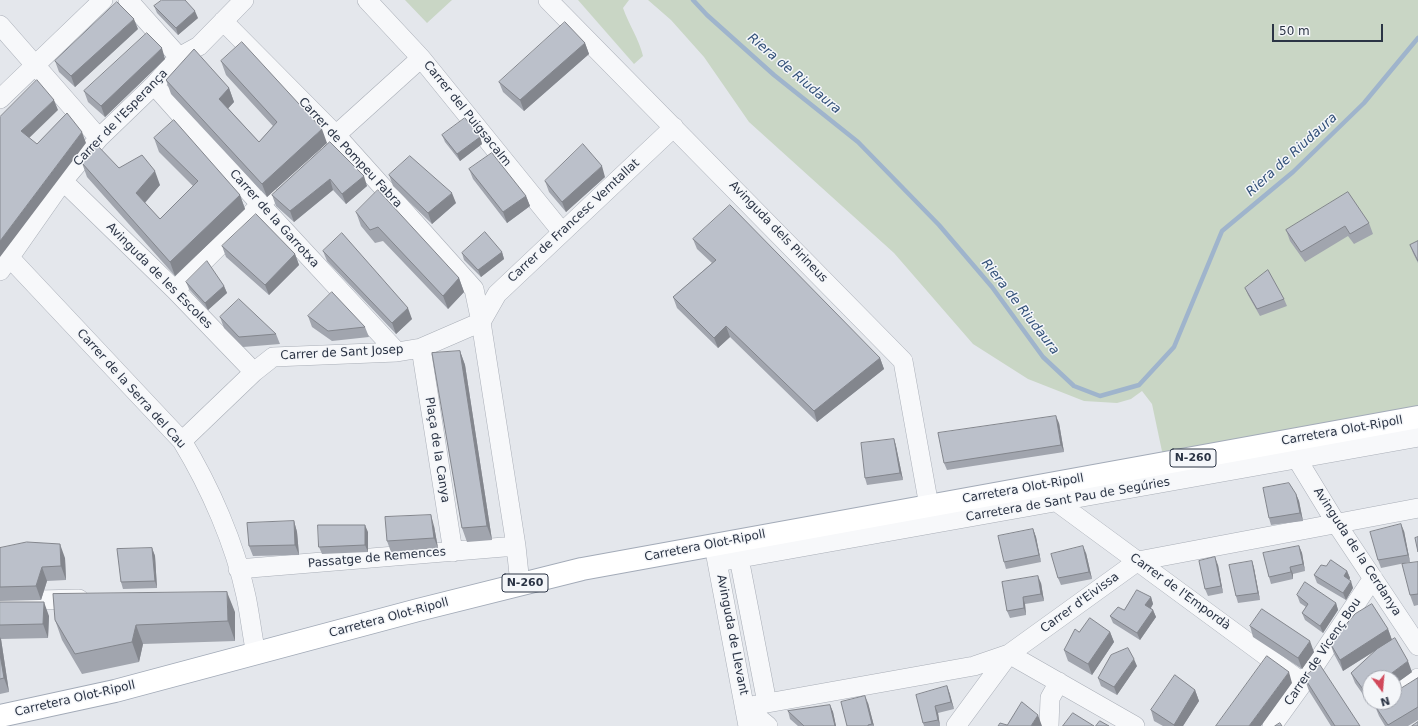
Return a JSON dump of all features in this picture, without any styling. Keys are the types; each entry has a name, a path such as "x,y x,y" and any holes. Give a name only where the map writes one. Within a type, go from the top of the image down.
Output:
{"main road":[{"name":"Carretera Olot-Ripoll","path":"0,716 61,704 520,584 582,570 716,553 929,506 1418,417"}],"street":[{"path":"0,100 35,64 103,0"},
{"path":"128,0 179,57"},
{"path":"222,0 222,21"},
{"name":"Carrer de l'Esperança","path":"5,264 63,181 99,138 154,85 179,57 199,46 244,0"},
{"name":"Carrer del Puigsacalm","path":"366,0 421,58 562,232"},
{"name":"Avinguda dels Pirineus","path":"548,0 903,361 929,506"},
{"name":"Carrer de Pompeu Fabra","path":"222,21 336,135 474,288 481,322"},
{"path":"0,26 99,138"},
{"path":"316,152 421,58"},
{"name":"Carrer de la Garrotxa","path":"154,85 260,204 397,352"},
{"name":"Carrer de Francesc Verntallat","path":"481,322 497,294 674,127"},
{"name":"Avinguda de les Escoles","path":"63,181 175,290 254,372"},
{"path":"175,290 260,204 284,182"},
{"name":"Carrer de la Serra del Cau","path":"5,264 182,441 193,459 228,535 238,569 238,596 256,654"},
{"path":"481,322 516,546 520,584"},
{"name":"Carrer de Sant Josep","path":"182,441 254,372 273,357 397,352 421,348 481,322"},
{"name":"Plaça de la Canya","path":"421,348 453,552"},
{"name":"Carretera de Sant Pau de Segúries","path":"716,553 739,558 1418,437"},
{"name":"Avinguda de la Cerdanya","path":"1297,459 1336,523 1373,578 1410,619 1418,646"},
{"name":"Carrer de l'Empordà","path":"1057,502 1303,683"},
{"name":"Carrer d'Eivissa","path":"745,707 974,666 1009,654 1138,562 1418,508"},
{"name":"Passatge de Remences","path":"238,569 516,546"},
{"name":"Avinguda de Llevant","path":"716,553 748,726"},
{"name":"Avinguda de Llevant","path":"739,558 767,704"},
{"name":"Carrer de Vicenç Bou","path":"1282,721 1303,683 1373,578"},
{"path":"0,601 96,599"},
{"path":"956,726 1009,654 1135,726"},
{"path":"1402,688 1418,678"},
{"path":"1049,726 1050,698 1059,682"},
{"path":"745,707 768,726"}],"green space":[{"path":"405,0 452,0 427,23"},
{"path":"578,0 629,0 623,8 643,56 634,64"},
{"path":"648,0 1418,0 1418,431 1163,456 1152,404 1142,391 1131,399 1117,403 1084,401 1028,379 973,344 894,253 749,122 704,57 671,20"}],"building":[{"path":"162,0 185,0 195,11 176,28 154,6"},
{"path":"117,2 134,19 71,76 55,61"},
{"path":"565,22 585,43 520,100 499,82"},
{"path":"147,33 162,48 101,106 84,91"},
{"path":"242,42 322,129 262,184 166,80 194,49 229,88 219,99 259,142 277,122 221,61"},
{"path":"37,80 54,100 21,131 37,144 67,113 82,132 0,241 0,117"},
{"path":"465,118 480,137 457,154 442,135"},
{"path":"174,120 240,195 170,262 82,163 96,144 119,168 142,155 155,171 136,193 160,219 198,181 154,138"},
{"path":"330,142 364,176 342,194 330,179 290,211 272,195"},
{"path":"583,144 602,166 562,202 545,181"},
{"path":"492,153 526,196 503,212 469,169"},
{"path":"410,156 452,193 428,213 389,175"},
{"path":"378,190 459,278 443,296 378,227 370,230 356,212"},
{"path":"1348,192 1369,223 1350,234 1345,226 1301,252 1286,230"},
{"path":"730,205 880,358 814,411 726,326 714,338 673,297 716,260 693,239"},
{"path":"256,214 295,254 265,285 222,246"},
{"path":"485,232 502,252 478,270 462,253"},
{"path":"342,233 408,308 392,323 323,251"},
{"path":"1418,241 1418,261 1410,245"},
{"path":"207,261 224,286 205,303 186,282"},
{"path":"1268,270 1284,299 1257,309 1245,288"},
{"path":"332,292 365,327 328,331 308,316"},
{"path":"239,299 276,334 239,337 220,317"},
{"path":"460,351 487,526 462,528 432,353"},
{"path":"1056,416 1061,445 944,463 938,433"},
{"path":"894,439 900,473 865,478 861,443"},
{"path":"1289,483 1296,494 1300,513 1269,518 1263,488"},
{"path":"431,515 434,538 387,541 385,517"},
{"path":"294,521 295,545 249,546 247,523"},
{"path":"1401,524 1408,555 1378,560 1370,532"},
{"path":"318,525 365,525 365,545 319,547"},
{"path":"1033,529 1039,555 1004,562 998,536"},
{"path":"1418,537 1418,552 1415,538"},
{"path":"27,542 60,544 61,566 42,567 36,586 0,587 0,548"},
{"path":"1083,546 1089,572 1058,578 1051,554"},
{"path":"1299,546 1303,564 1290,567 1291,572 1269,577 1263,553"},
{"path":"152,548 155,581 121,582 117,549"},
{"path":"1215,557 1221,586 1205,589 1199,561"},
{"path":"1331,560 1347,571 1344,576 1351,581 1343,593 1314,575 1321,565 1326,566"},
{"path":"1252,561 1258,593 1236,596 1229,565"},
{"path":"1418,562 1418,594 1410,595 1402,564"},
{"path":"1038,576 1041,594 1023,597 1024,608 1007,611 1002,582"},
{"path":"1305,582 1336,603 1320,626 1302,613 1308,604 1297,595"},
{"path":"1137,590 1151,597 1145,605 1153,610 1137,633 1110,616 1118,607 1124,610"},
{"path":"227,592 228,621 136,625 132,642 75,654 55,620 53,594"},
{"path":"0,602 44,602 43,624 0,625"},
{"path":"1372,604 1388,629 1340,660 1330,643 1355,614"},
{"path":"1262,609 1310,641 1298,658 1250,626"},
{"path":"1090,618 1110,632 1088,664 1064,650 1075,629 1079,632"},
{"path":"1395,638 1408,661 1396,670 1362,670 1362,688 1351,673 1377,649"},
{"path":"1128,648 1134,659 1114,687 1098,678 1111,655"},
{"path":"0,654 4,678 0,679"},
{"path":"1267,656 1289,672 1249,726 1216,726"},
{"path":"1320,665 1360,726 1335,726 1304,677"},
{"path":"1175,675 1195,690 1174,725 1151,710"},
{"path":"1418,678 1418,707 1388,725 1378,710 1402,710 1402,688"},
{"path":"947,686 951,702 935,706 938,720 923,723 916,695"},
{"path":"865,696 872,724 868,726 847,726 841,702"},
{"path":"1022,702 1038,715 1031,726 998,726 1000,723 1007,725"},
{"path":"830,705 835,726 804,726 788,711"},
{"path":"1073,713 1094,726 1063,726"},
{"path":"1100,721 1109,726 1096,726"},
{"path":"1418,722 1418,726 1412,726"},
{"path":"1280,723 1282,726 1275,726"}],"waterway":[{"name":"Riera de Riudaura","path":"693,0 707,15 774,75 858,142 939,225 992,287 1043,357 1074,386 1100,396 1139,385 1174,347 1222,231 1293,172 1364,103 1418,38"}]}
